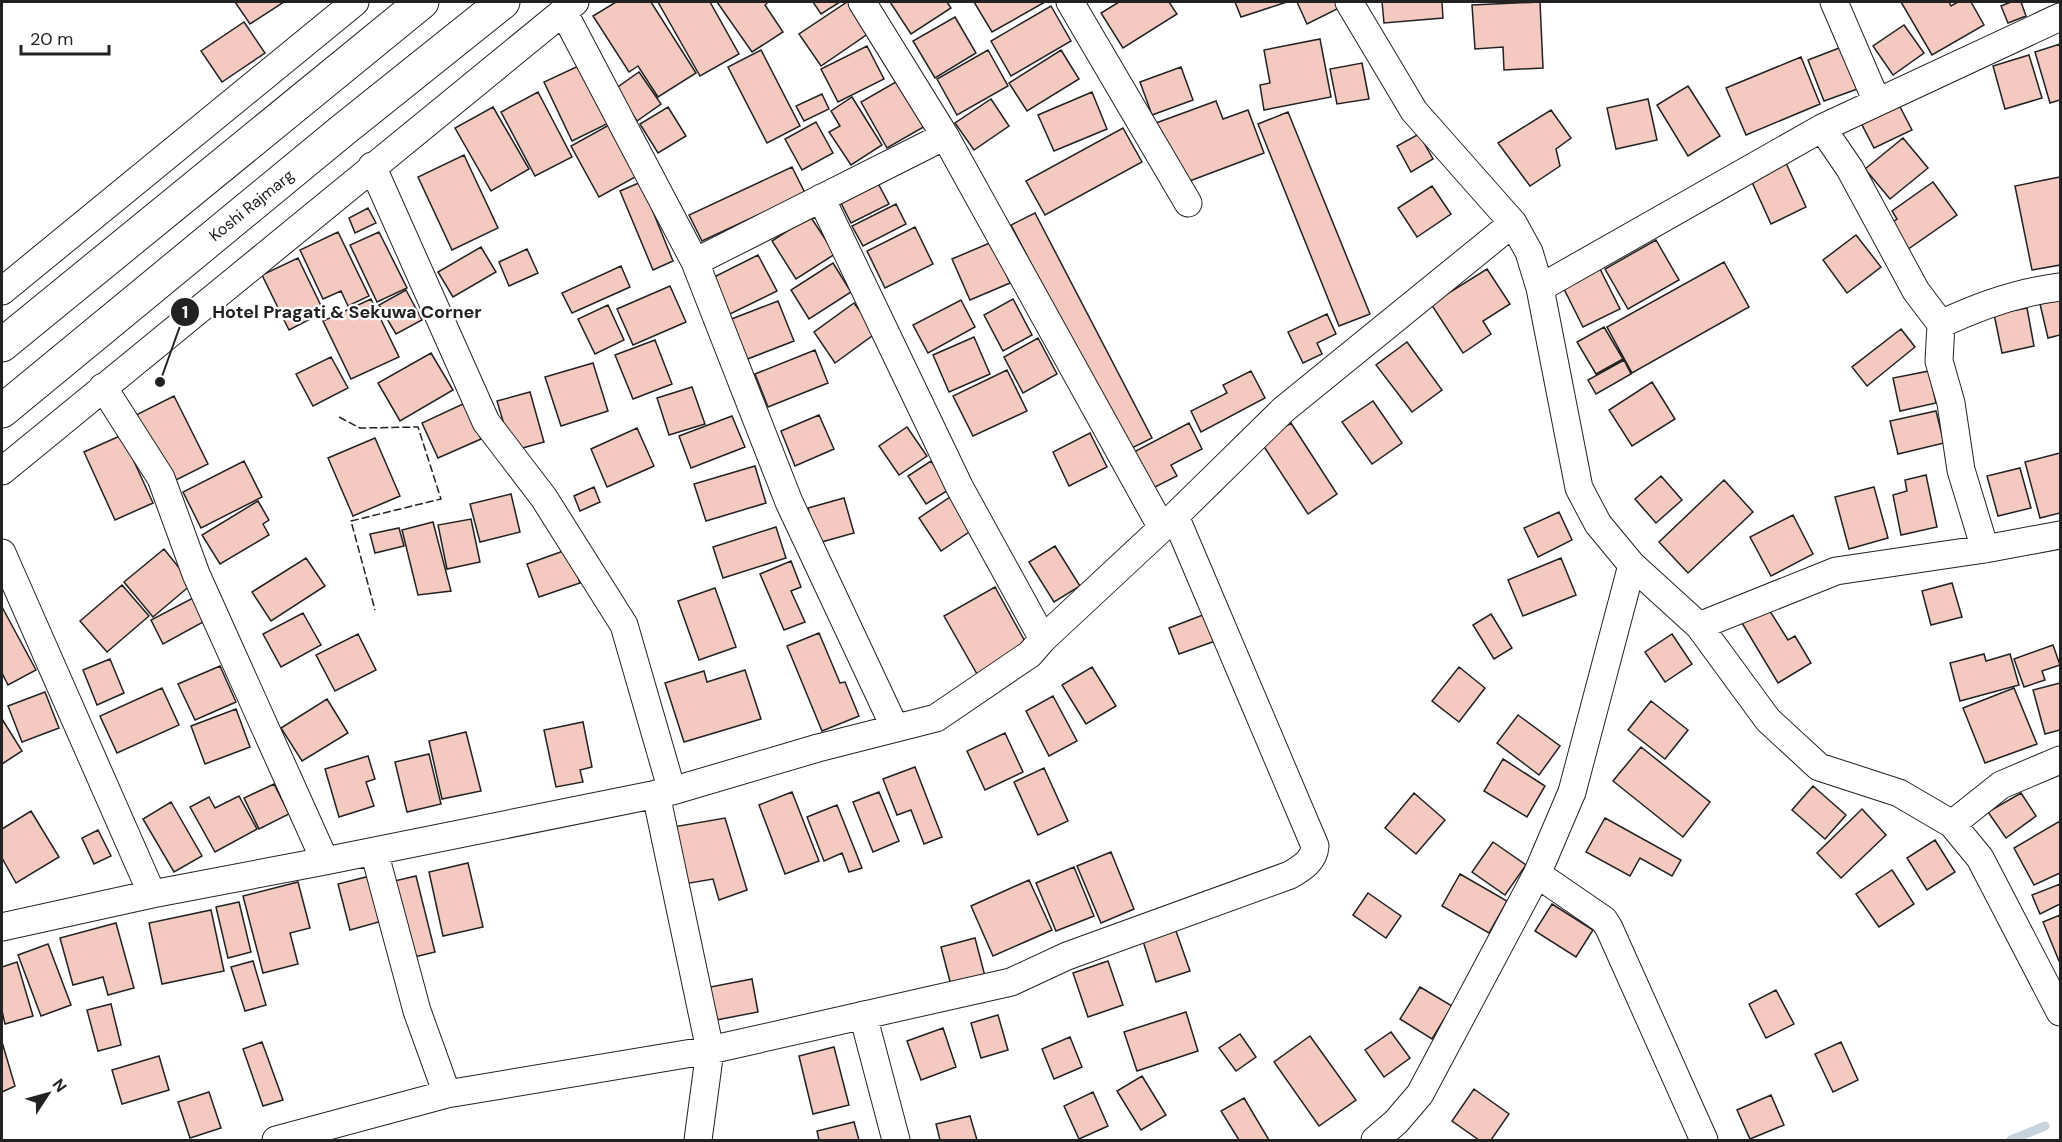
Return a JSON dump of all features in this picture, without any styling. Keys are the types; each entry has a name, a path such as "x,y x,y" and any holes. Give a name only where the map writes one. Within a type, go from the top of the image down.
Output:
{"main road":[{"path":"2,345 422,2"},
{"name":"Koshi Rajmarg","path":"2,411 343,130 503,2"}],"street":[{"path":"2,291 355,2"},
{"path":"276,1140 447,1094 710,1050 1011,982 1067,956 1290,875 1300,870 1314,854 1315,846 1168,522 945,136 862,2"},
{"path":"1070,2 1188,203"},
{"path":"1349,2 1414,111 1513,223 1529,252 1540,288 1579,488 1598,524 1632,565 1699,627 1767,720 1820,767 1899,793 1952,824 1980,858 2061,1012"},
{"path":"1834,2 1877,102"},
{"path":"2,471 569,6 695,262 789,501 895,728"},
{"path":"1540,288 1822,128 2061,16"},
{"path":"1822,128 1850,169 1916,291 1941,324 1939,361 1951,403 1961,470 1985,549"},
{"path":"695,262 945,136"},
{"path":"372,166 486,422 543,498 624,626 664,792 710,1050 698,1140"},
{"path":"821,198 960,488 1043,639"},
{"path":"2,927 152,894 664,792 818,747 936,718 1030,654 1283,410 1513,223"},
{"path":"1941,324 1966,312 2031,291 2061,287"},
{"path":"103,387 160,478 196,574 325,861"},
{"path":"1699,627 1836,571 1985,549 2061,535"},
{"path":"2,553 152,894"},
{"path":"1375,1140 1396,1122 1420,1094 1537,874 1577,781 1632,565"},
{"path":"1952,824 2001,785 2061,760"},
{"path":"374,851 417,1011 447,1094"},
{"path":"1537,874 1604,920 1704,1140"},
{"path":"863,1015 896,1140"}],"building":[{"path":"235,2 284,2 250,24"},
{"path":"616,2 651,2 696,73 658,97 638,66 629,72 593,16"},
{"path":"658,2 710,2 739,54 700,76"},
{"path":"717,2 766,2 765,5 783,32 752,52"},
{"path":"813,2 840,2 821,14"},
{"path":"847,2 852,2 872,31 821,66 799,34"},
{"path":"890,2 947,2 951,8 911,34"},
{"path":"974,2 1045,2 992,32"},
{"path":"1119,2 1169,2 1177,14 1123,48 1101,13"},
{"path":"1235,2 1287,2 1241,17"},
{"path":"1297,2 1340,2 1343,6 1307,24"},
{"path":"1382,2 1442,2 1443,18 1384,23"},
{"path":"1540,2 1543,68 1504,70 1503,47 1475,49 1472,5"},
{"path":"1901,2 1949,2 1951,6 1958,2 1971,2 1984,25 1932,55"},
{"path":"2011,2 2021,2 2026,16 2008,23 2001,6"},
{"path":"1051,6 1071,41 1011,76 991,41"},
{"path":"955,17 976,53 935,78 913,41"},
{"path":"244,22 265,53 222,82 201,51"},
{"path":"1904,25 1924,53 1893,75 1873,46"},
{"path":"1320,39 1331,97 1264,110 1260,85 1270,83 1264,50"},
{"path":"2060,44 2060,100 2050,103 2035,52"},
{"path":"1847,45 1863,87 1824,101 1808,60"},
{"path":"867,46 884,79 838,102 821,69"},
{"path":"761,50 800,126 767,143 728,67"},
{"path":"988,50 1008,86 957,115 937,79"},
{"path":"1061,50 1079,79 1027,111 1009,83"},
{"path":"2029,55 2042,98 2005,109 1993,66"},
{"path":"1801,57 1820,104 1746,135 1726,88"},
{"path":"587,62 615,120 572,141 544,82"},
{"path":"1362,63 1369,99 1337,104 1330,69"},
{"path":"1181,67 1193,100 1152,115 1140,82"},
{"path":"639,72 661,104 637,121 615,89"},
{"path":"901,79 927,125 887,148 861,102"},
{"path":"1688,86 1720,136 1688,156 1657,105"},
{"path":"538,92 572,157 535,176 501,112"},
{"path":"1092,92 1107,129 1054,151 1038,115"},
{"path":"822,94 829,109 804,121 796,106"},
{"path":"852,97 882,145 851,165 829,132 840,126 831,111"},
{"path":"991,99 1009,126 974,150 955,123"},
{"path":"1648,99 1657,140 1616,149 1607,108"},
{"path":"1216,101 1223,119 1248,110 1264,153 1179,185 1156,123"},
{"path":"1897,101 1912,130 1874,148 1859,119"},
{"path":"493,107 529,169 491,191 455,128"},
{"path":"668,107 686,136 658,153 640,124"},
{"path":"1551,110 1571,138 1556,149 1560,166 1530,186 1498,143"},
{"path":"1288,112 1370,314 1339,326 1258,124"},
{"path":"816,122 833,153 802,170 785,139"},
{"path":"609,125 637,176 599,197 571,146"},
{"path":"1123,128 1142,162 1045,215 1026,181"},
{"path":"1419,134 1433,159 1411,172 1397,146"},
{"path":"1903,138 1928,168 1890,199 1865,169"},
{"path":"464,155 498,228 452,250 418,177"},
{"path":"1786,163 1806,207 1771,224 1751,180"},
{"path":"792,167 805,193 702,241 689,215"},
{"path":"873,174 889,204 851,223 836,193"},
{"path":"2060,177 2060,265 2032,270 2015,186"},
{"path":"641,182 673,261 653,270 620,191"},
{"path":"1933,182 1957,215 1904,252 1886,227 1897,219 1892,211"},
{"path":"1432,186 1451,214 1417,237 1398,208"},
{"path":"896,204 906,224 863,246 852,226"},
{"path":"368,208 376,223 355,233 349,218"},
{"path":"1035,213 1152,438 1128,450 1011,225"},
{"path":"810,216 835,254 796,279 772,241"},
{"path":"915,227 933,264 885,288 867,251"},
{"path":"338,232 369,296 348,306 341,291 323,299 300,250"},
{"path":"379,232 407,288 377,302 350,245"},
{"path":"1856,235 1881,267 1847,293 1823,260"},
{"path":"1656,240 1679,280 1628,309 1605,269"},
{"path":"992,242 1010,283 970,300 952,259"},
{"path":"481,247 496,272 453,297 438,272"},
{"path":"527,249 538,273 509,286 499,262"},
{"path":"758,255 777,291 728,315 710,279"},
{"path":"298,258 324,312 289,330 262,275"},
{"path":"1724,262 1749,307 1632,373 1607,327"},
{"path":"833,263 851,292 809,319 791,290"},
{"path":"621,266 630,287 572,313 562,293"},
{"path":"1599,267 1620,309 1583,327 1562,285"},
{"path":"1487,269 1510,304 1483,321 1491,334 1463,353 1431,304"},
{"path":"670,286 686,322 633,345 617,309"},
{"path":"406,290 422,320 396,334 379,305"},
{"path":"371,299 399,357 351,379 323,321"},
{"path":"1013,299 1032,335 1003,351 984,315"},
{"path":"961,300 975,327 928,353 913,325"},
{"path":"2060,300 2060,335 2048,338 2040,304"},
{"path":"778,301 794,341 745,360 729,320"},
{"path":"854,303 876,333 835,363 814,332"},
{"path":"608,305 624,340 595,354 578,319"},
{"path":"2027,308 2034,346 2002,353 1994,314"},
{"path":"1327,314 1336,334 1317,343 1322,354 1303,363 1288,332"},
{"path":"1604,327 1623,359 1596,374 1577,342"},
{"path":"1901,329 1915,347 1867,386 1852,367"},
{"path":"974,337 990,374 949,392 933,355"},
{"path":"1038,338 1057,374 1023,393 1004,357"},
{"path":"655,340 672,384 633,399 615,355"},
{"path":"1407,342 1442,390 1412,412 1376,365"},
{"path":"815,350 828,383 768,407 755,374"},
{"path":"431,353 453,390 400,421 378,383"},
{"path":"331,357 348,388 313,406 296,374"},
{"path":"1624,360 1631,374 1596,394 1588,380"},
{"path":"593,363 608,411 561,426 545,377"},
{"path":"1007,370 1027,411 973,436 953,396"},
{"path":"1251,371 1265,398 1201,432 1191,411 1227,393 1223,385"},
{"path":"1929,371 1936,403 1900,411 1893,378"},
{"path":"1652,382 1675,419 1632,446 1609,410"},
{"path":"692,387 705,424 669,435 657,398"},
{"path":"530,392 544,442 512,451 497,401"},
{"path":"174,396 208,464 168,484 134,416"},
{"path":"1373,401 1402,443 1372,464 1342,422"},
{"path":"465,403 481,439 438,458 422,423"},
{"path":"1936,411 1944,443 1898,454 1890,421"},
{"path":"819,415 834,449 795,466 781,431"},
{"path":"732,416 745,447 691,468 679,436"},
{"path":"1189,423 1202,449 1171,465 1177,476 1151,489 1132,453"},
{"path":"1291,423 1337,494 1308,514 1261,442"},
{"path":"907,427 927,456 899,475 879,446"},
{"path":"637,428 654,466 607,487 591,449"},
{"path":"1090,433 1107,467 1069,486 1053,452"},
{"path":"122,435 153,503 115,520 84,452"},
{"path":"375,438 400,496 353,516 328,458"},
{"path":"2060,453 2060,513 2040,518 2025,462"},
{"path":"244,461 262,497 201,528 183,492"},
{"path":"931,461 950,489 926,504 908,476"},
{"path":"755,466 766,503 706,521 694,484"},
{"path":"2020,468 2031,508 1998,516 1987,476"},
{"path":"1926,475 1937,527 1901,535 1893,495 1907,491 1905,480"},
{"path":"1661,476 1682,500 1656,523 1635,499"},
{"path":"1724,480 1753,512 1688,573 1659,542"},
{"path":"594,487 600,502 580,511 574,496"},
{"path":"1874,487 1888,538 1849,549 1835,497"},
{"path":"511,494 520,532 480,542 470,504"},
{"path":"953,495 975,528 941,551 919,518"},
{"path":"844,498 854,533 818,543 808,508"},
{"path":"258,501 269,520 263,524 269,535 220,564 202,535"},
{"path":"1559,512 1572,540 1538,557 1524,528"},
{"path":"1793,515 1813,554 1771,576 1750,537"},
{"path":"471,519 480,562 447,569 438,525"},
{"path":"433,522 451,591 418,595 402,530"},
{"path":"776,527 786,558 723,578 713,547"},
{"path":"399,528 404,546 375,553 370,534"},
{"path":"1055,546 1080,586 1054,602 1029,562"},
{"path":"164,549 192,584 153,617 124,582"},
{"path":"569,549 580,583 539,597 527,564"},
{"path":"306,558 325,586 271,621 252,592"},
{"path":"1561,558 1576,595 1523,616 1508,580"},
{"path":"791,561 801,587 791,591 805,622 784,630 760,574"},
{"path":"1952,583 1962,617 1931,625 1922,591"},
{"path":"122,585 149,616 107,652 80,621"},
{"path":"995,587 1027,645 977,674 944,616"},
{"path":"715,588 736,647 699,660 678,601"},
{"path":"193,598 205,621 163,644 151,620"},
{"path":"2,607 36,670 8,685 2,673"},
{"path":"1768,608 1788,640 1795,636 1811,663 1778,683 1742,623"},
{"path":"303,613 321,645 281,667 263,634"},
{"path":"1208,613 1218,640 1179,654 1169,628"},
{"path":"1491,614 1512,648 1494,659 1473,625"},
{"path":"819,633 840,683 845,682 859,716 822,731 787,646"},
{"path":"358,634 376,670 335,691 316,655"},
{"path":"1672,634 1692,664 1665,682 1645,652"},
{"path":"2053,645 2060,665 2042,671 2045,680 2024,687 2014,659"},
{"path":"1984,654 1986,661 2010,654 2019,685 1960,701 1950,663"},
{"path":"110,659 124,693 97,705 83,670"},
{"path":"220,666 236,702 195,720 178,684"},
{"path":"1092,667 1116,706 1086,724 1062,685"},
{"path":"1459,667 1485,688 1459,722 1432,701"},
{"path":"745,670 761,719 684,742 665,683 704,671 707,682"},
{"path":"2060,683 2060,730 2045,734 2033,690"},
{"path":"162,688 179,725 117,753 100,716"},
{"path":"2014,688 2037,744 1985,763 1963,708"},
{"path":"45,692 59,728 22,742 8,706"},
{"path":"1053,696 1077,741 1049,756 1026,711"},
{"path":"327,699 348,733 302,761 281,728"},
{"path":"1651,701 1688,730 1665,759 1628,730"},
{"path":"236,709 250,747 205,764 191,726"},
{"path":"1518,715 1560,746 1539,775 1497,743"},
{"path":"2,719 22,751 2,764"},
{"path":"583,722 592,767 580,770 583,782 556,787 544,730"},
{"path":"466,732 481,791 442,799 429,741"},
{"path":"1005,733 1023,772 985,790 967,751"},
{"path":"1641,747 1710,802 1683,837 1613,781"},
{"path":"429,754 441,804 407,812 395,762"},
{"path":"368,756 375,779 366,782 374,806 339,817 325,769"},
{"path":"1503,759 1545,786 1527,817 1484,791"},
{"path":"915,767 942,837 924,844 911,810 897,815 883,779"},
{"path":"1044,768 1068,821 1038,835 1014,782"},
{"path":"274,784 289,814 259,829 244,798"},
{"path":"1813,786 1846,815 1825,839 1792,810"},
{"path":"792,792 819,861 785,874 759,805"},
{"path":"879,792 899,841 873,852 853,802"},
{"path":"1414,793 1445,820 1416,854 1385,828"},
{"path":"2021,793 2036,816 2006,838 1988,812"},
{"path":"239,796 257,829 215,852 190,807 209,797 215,808"},
{"path":"171,802 202,856 174,872 143,819"},
{"path":"837,805 862,868 849,872 842,853 824,861 807,817"},
{"path":"1862,809 1886,835 1841,878 1817,853"},
{"path":"31,811 59,857 16,883 2,858 2,829"},
{"path":"725,818 747,890 719,900 713,879 684,884 673,827"},
{"path":"1605,818 1681,860 1672,876 1640,858 1630,876 1586,852"},
{"path":"2060,821 2060,873 2034,885 2014,848"},
{"path":"98,830 111,856 94,864 82,838"},
{"path":"1935,840 1955,872 1927,890 1907,858"},
{"path":"1493,842 1526,865 1505,895 1472,872"},
{"path":"1111,852 1134,909 1101,923 1077,866"},
{"path":"468,863 483,927 443,936 429,872"},
{"path":"1074,867 1094,916 1056,931 1036,883"},
{"path":"1892,870 1914,904 1879,927 1856,894"},
{"path":"1460,874 1507,901 1489,933 1442,906"},
{"path":"370,876 382,921 350,930 338,884"},
{"path":"416,876 435,952 410,958 390,882"},
{"path":"1029,880 1052,930 993,956 971,906"},
{"path":"298,882 310,928 290,933 298,964 263,973 243,896"},
{"path":"2060,884 2060,904 2040,914 2032,895"},
{"path":"1368,893 1401,916 1386,938 1353,915"},
{"path":"239,902 251,952 228,958 216,907"},
{"path":"1552,904 1593,930 1576,957 1535,931"},
{"path":"211,910 224,971 162,984 149,923"},
{"path":"2060,915 2060,961 2059,961 2043,922"},
{"path":"116,923 134,988 108,995 103,977 73,985 60,938"},
{"path":"1176,931 1190,971 1156,982 1143,941"},
{"path":"975,938 986,980 952,989 941,947"},
{"path":"48,944 71,1005 41,1016 18,955"},
{"path":"253,961 266,1005 245,1011 231,967"},
{"path":"1108,961 1123,1005 1088,1017 1073,973"},
{"path":"17,962 33,1016 5,1024 2,1011 2,967"},
{"path":"752,979 758,1012 711,1021 705,988"},
{"path":"1420,987 1452,1006 1432,1039 1400,1019"},
{"path":"1776,990 1794,1024 1766,1038 1749,1004"},
{"path":"111,1004 121,1045 98,1051 87,1010"},
{"path":"1186,1012 1198,1051 1137,1071 1124,1032"},
{"path":"998,1015 1008,1050 981,1058 971,1023"},
{"path":"943,1028 956,1067 921,1080 907,1041"},
{"path":"1391,1032 1410,1058 1384,1077 1365,1050"},
{"path":"1240,1034 1256,1057 1236,1071 1219,1048"},
{"path":"1310,1036 1356,1100 1319,1126 1274,1062"},
{"path":"1070,1037 1082,1067 1054,1079 1042,1049"},
{"path":"2,1042 15,1086 2,1092"},
{"path":"262,1042 283,1100 263,1106 243,1049"},
{"path":"1841,1042 1858,1080 1833,1092 1815,1054"},
{"path":"834,1047 849,1105 813,1114 799,1056"},
{"path":"159,1056 169,1090 122,1104 112,1070"},
{"path":"1142,1076 1166,1115 1141,1130 1117,1091"},
{"path":"1474,1089 1509,1114 1491,1140 1479,1140 1452,1121"},
{"path":"209,1092 221,1128 190,1138 178,1102"},
{"path":"1093,1092 1108,1126 1079,1139 1064,1106"},
{"path":"1771,1095 1784,1125 1750,1139 1737,1110"},
{"path":"1244,1098 1269,1140 1239,1140 1221,1111"},
{"path":"970,1116 977,1140 940,1140 936,1124"},
{"path":"854,1122 859,1140 819,1140 817,1131"}],"waterway":[{"path":"2011,1140 2045,1126"}],"fence":[{"path":"339,417 360,428 418,427 441,499 351,521 375,610"}],"place":[{"name":"Hotel Pragati & Sekuwa Corner","path":"160,382"}]}
